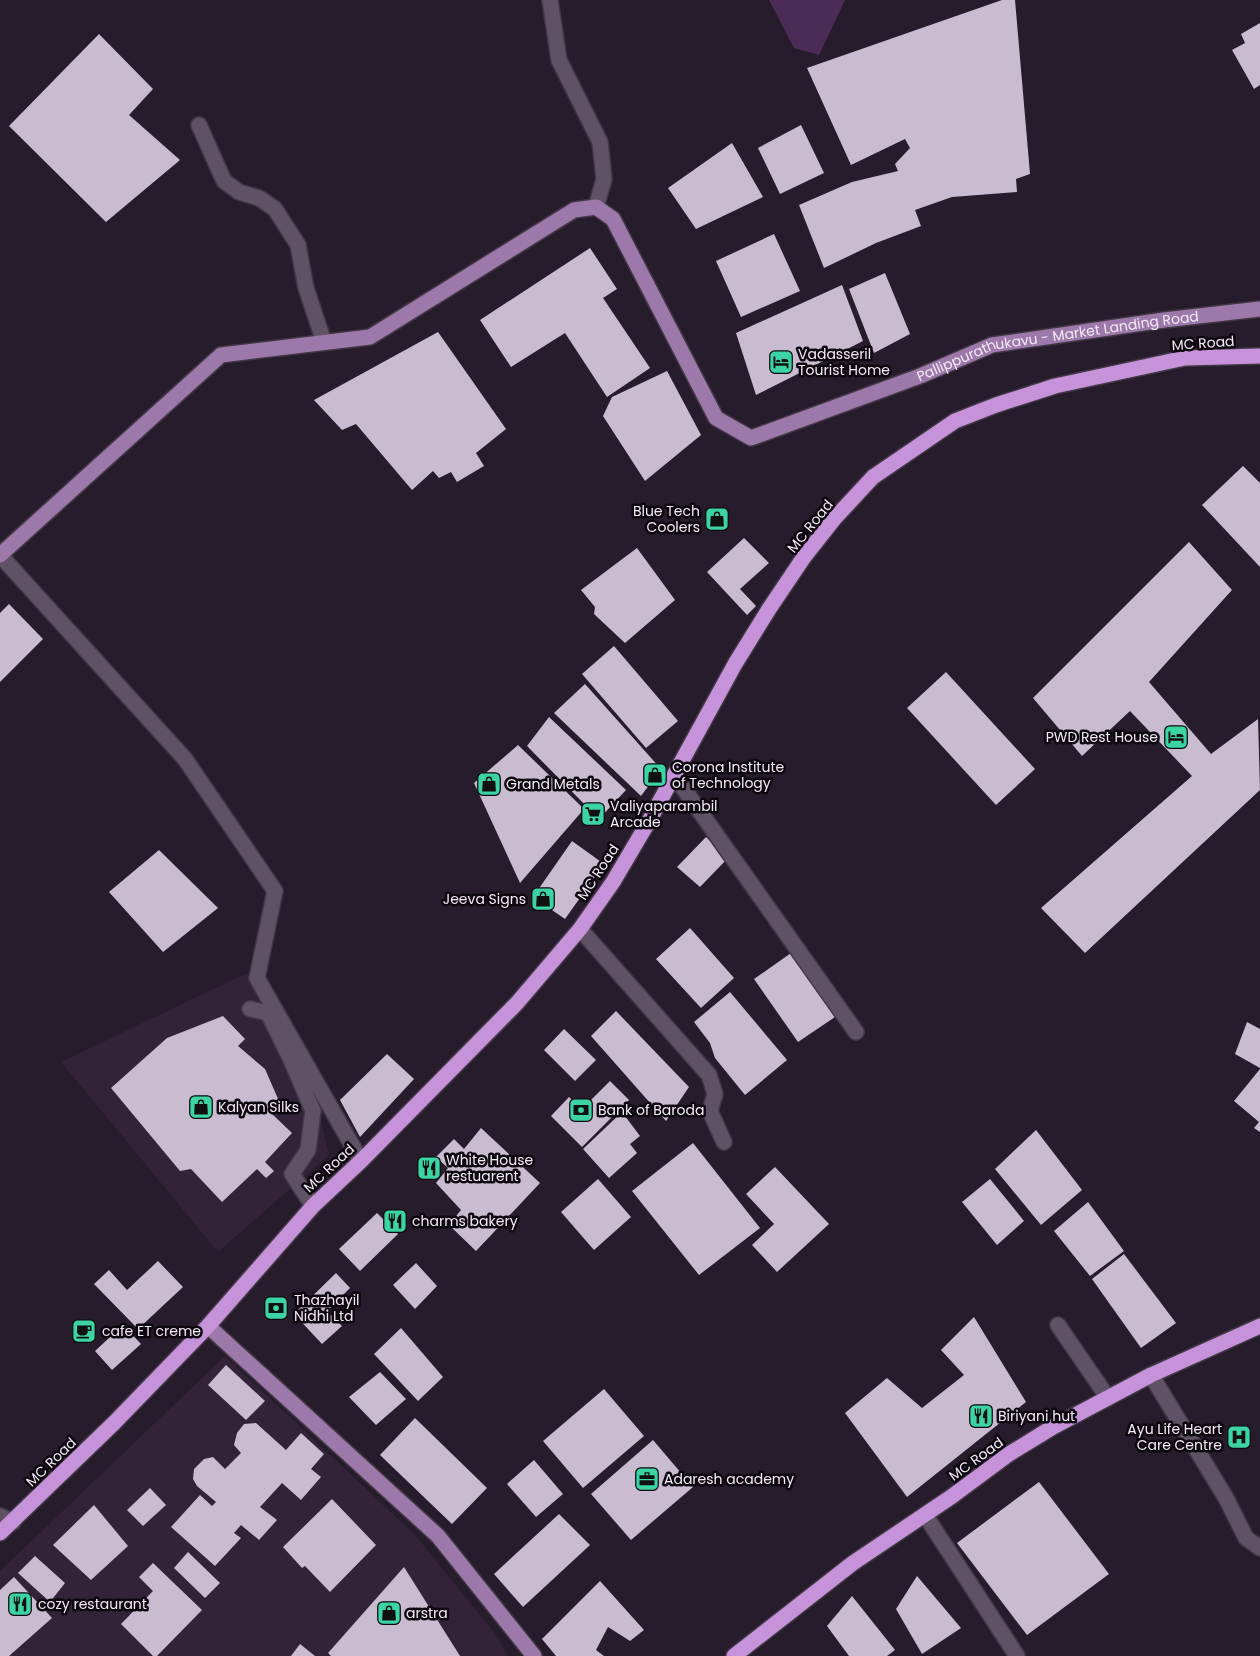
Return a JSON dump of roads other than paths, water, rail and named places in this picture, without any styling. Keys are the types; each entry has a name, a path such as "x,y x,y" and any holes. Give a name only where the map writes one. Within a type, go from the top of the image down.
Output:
{"highway":[{"name":"MC Road","path":"0,1533 6,1519 114,1424 208,1326 312,1206 361,1161 517,1003 580,929 613,882 735,664 804,557 834,519 873,478 909,451 955,421 1054,386 1185,358 1260,356"},
{"name":"MC Road","path":"734,1656 853,1564 1009,1454 1053,1427 1151,1376 1260,1326"}],"main road":[{"name":"Pallippurathukavu - Market Landing Road","path":"596,206 613,219 716,418 752,438 920,376 992,345 1164,320 1260,309"},
{"path":"0,555 221,354 370,337 574,210 596,206"},
{"path":"208,1326 438,1536 534,1656"}],"street":[{"path":"550,0 559,60 600,142 604,179 596,206"},
{"path":"199,125 224,181 239,192 260,198 275,209 298,245 306,288 324,342"},
{"path":"0,555 185,759 275,891 256,978 361,1161"},
{"path":"674,775 856,1032"},
{"path":"580,929 709,1075 715,1094 710,1111 724,1142"},
{"path":"250,1009 268,1013 313,1111 308,1150 292,1174 312,1206"},
{"path":"1058,1325 1108,1398"},
{"path":"1151,1376 1226,1498 1246,1538 1260,1548"},
{"path":"925,1515 1017,1656"}],"place":[{"name":"Vadasseril Tourist Home","path":"781,362"},
{"name":"Blue Tech Coolers","path":"717,519"},
{"name":"PWD Rest House","path":"1176,737"},
{"name":"Corona Institute of Technology","path":"655,775"},
{"name":"Grand Metals","path":"489,784"},
{"name":"Valiyaparambil Arcade","path":"593,814"},
{"name":"Jeeva Signs","path":"543,899"},
{"name":"Kalyan Silks","path":"201,1107"},
{"name":"Bank of Baroda","path":"581,1110"},
{"name":"White House restuarent","path":"429,1168"},
{"name":"charms bakery","path":"395,1221"},
{"name":"Thazhayil Nidhi Ltd","path":"276,1308"},
{"name":"cafe ET creme","path":"84,1331"},
{"name":"Biriyani hut","path":"981,1416"},
{"name":"Ayu Life Heart Care Centre","path":"1239,1437"},
{"name":"Adaresh academy","path":"647,1479"},
{"name":"cozy restaurant","path":"20,1604"},
{"name":"arstra","path":"389,1613"}]}
